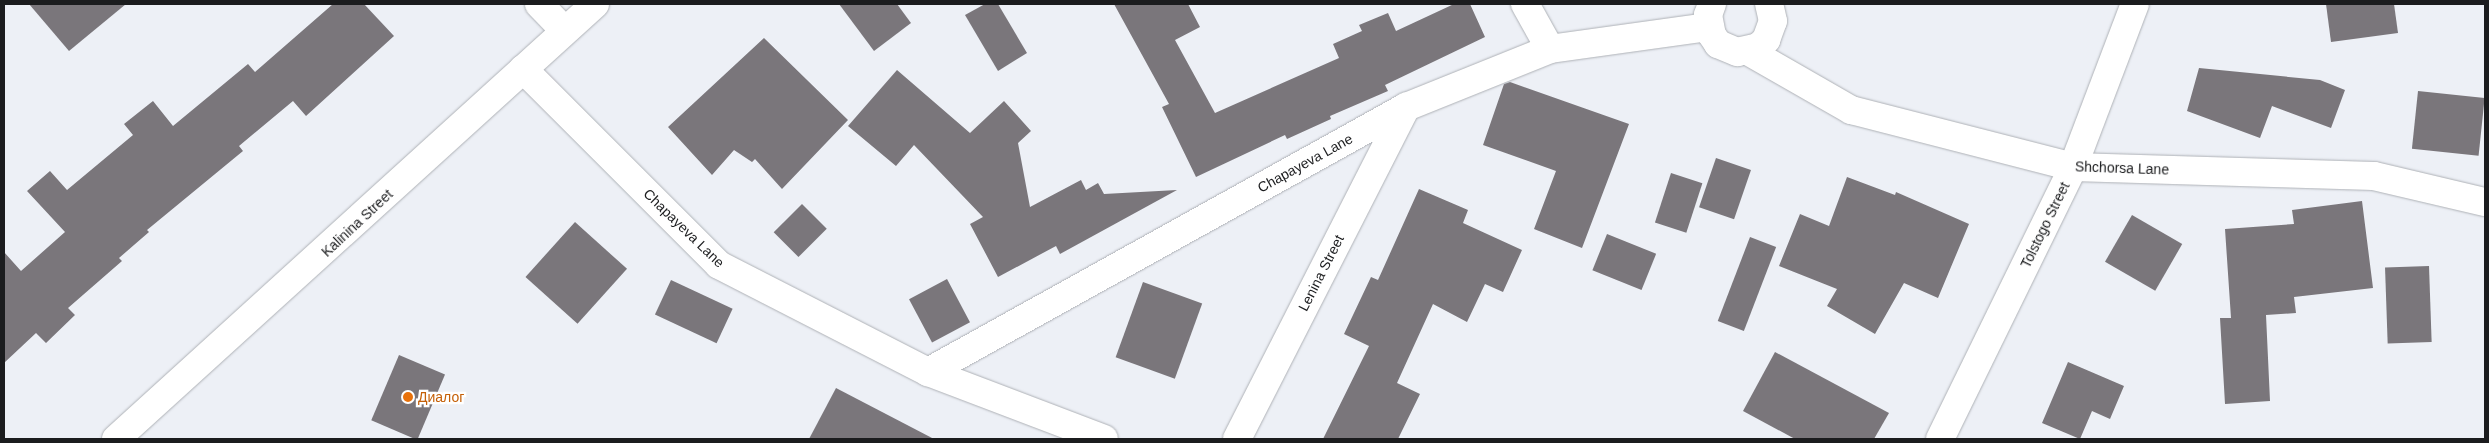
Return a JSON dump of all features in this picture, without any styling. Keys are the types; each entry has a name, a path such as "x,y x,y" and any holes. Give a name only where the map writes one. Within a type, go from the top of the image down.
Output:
{"street":[{"path":"539,4 565,31"},
{"name":"Kalinina Street","path":"116,439 595,4"},
{"path":"1525,4 1550,49"},
{"path":"1748,51 1766,40 1771,31 1772,10 1769,4"},
{"name":"Tolstogo Street","path":"1940,439 2073,168 2135,4"},
{"name":"Chapayeva Lane","path":"928,372 1406,107 1550,49 1710,15"},
{"name":"Shchorsa Lane","path":"1710,15 1723,46 1738,52 1748,51 1851,110 2073,168 2374,176 2485,202"},
{"name":"Chapayeva Lane","path":"524,69 719,265 928,372 1104,439"},
{"name":"Lenina Street","path":"1237,439 1406,107"}],"building":[{"path":"29,4 126,4 69,51"},
{"path":"333,4 364,4 394,36 306,116 293,101 239,146 243,151 147,230 149,232 119,258 122,261 68,308 75,315 46,343 36,333 4,363 4,252 21,271 65,232 27,191 50,171 67,190 133,135 124,124 153,101 173,126 248,64 255,72"},
{"path":"839,4 897,4 911,23 874,51"},
{"path":"985,4 998,4 1027,53 998,71 965,15"},
{"path":"1114,4 1188,4 1200,27 1175,40 1215,113 1339,58 1333,44 1362,31 1359,25 1388,13 1396,31 1454,4 1470,4 1485,37 1385,85 1388,91 1330,116 1331,119 1287,139 1285,135 1196,177 1162,107 1169,104"},
{"path":"2326,4 2394,4 2398,33 2331,42"},
{"path":"764,38 848,120 782,189 755,159 752,162 734,150 712,175 668,127"},
{"path":"2199,68 2320,80 2345,90 2331,128 2272,106 2260,138 2187,111"},
{"path":"897,70 970,133 1004,101 1031,131 1018,143 1030,207 1081,180 1086,190 1098,183 1104,194 1177,190 1060,254 1056,246 998,277 970,224 983,217 914,145 896,166 848,126"},
{"path":"1510,82 1629,124 1582,248 1534,229 1556,171 1483,145 1504,84"},
{"path":"2418,91 2485,98 2479,156 2412,149"},
{"path":"1716,158 1751,170 1734,219 1699,207"},
{"path":"1671,173 1702,183 1686,233 1655,222"},
{"path":"1847,177 1895,195 1896,192 1969,224 1938,298 1904,283 1875,334 1827,306 1837,289 1779,266 1800,214 1829,226"},
{"path":"1419,189 1468,210 1463,223 1522,250 1503,292 1485,284 1467,322 1433,304 1397,383 1420,394 1398,439 1323,439 1369,346 1344,334 1371,277 1378,280"},
{"path":"2362,201 2373,288 2294,297 2296,313 2266,315 2270,401 2225,404 2220,318 2231,318 2225,229 2294,224 2292,210"},
{"path":"802,204 827,229 798,257 774,232"},
{"path":"2132,215 2182,244 2155,291 2105,262"},
{"path":"575,222 627,269 578,324 525,277"},
{"path":"1607,234 1656,254 1642,290 1592,270"},
{"path":"1750,237 1776,247 1744,331 1718,321"},
{"path":"2429,266 2432,342 2388,343 2385,268"},
{"path":"947,279 970,322 932,342 909,299"},
{"path":"671,280 733,309 717,343 655,314"},
{"path":"1143,282 1202,304 1175,379 1116,357"},
{"path":"1775,352 1889,413 1874,439 1795,439 1743,411"},
{"name":"Диалог","path":"399,355 445,375 418,439 371,420"},
{"path":"2068,362 2124,386 2110,419 2092,411 2080,439 2042,423"},
{"path":"836,388 934,439 809,439"}],"place":[{"name":"Диалог","path":"408,397"}]}
